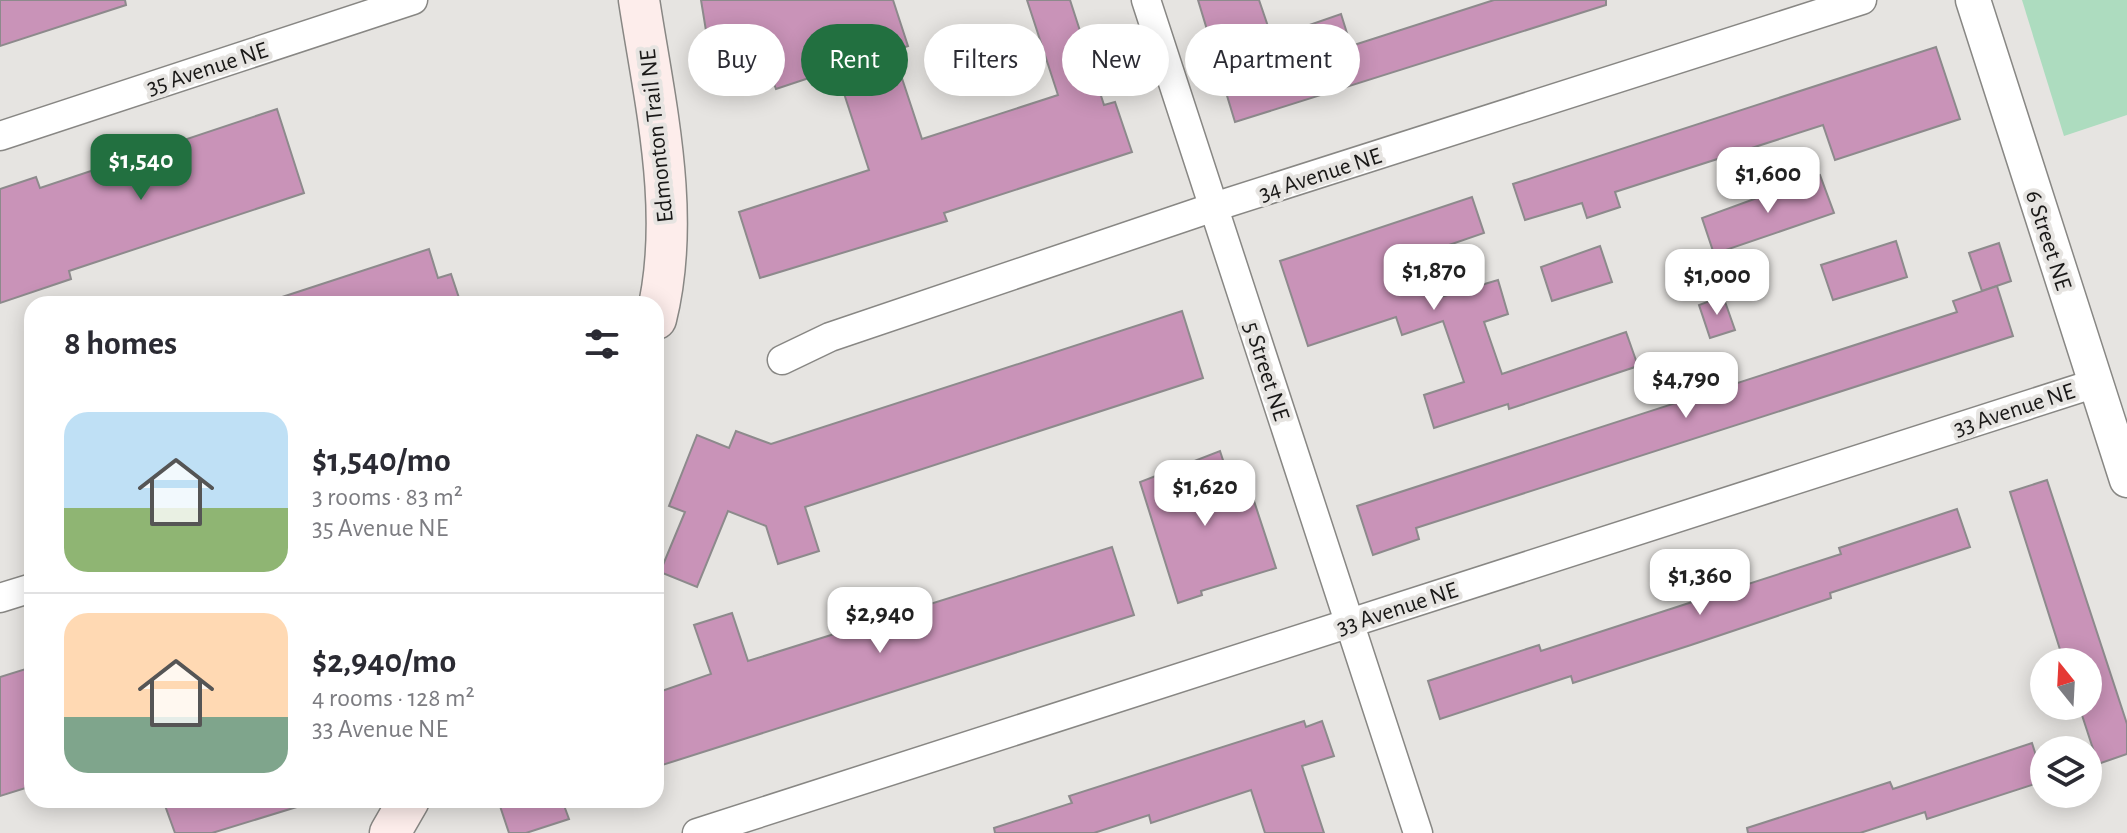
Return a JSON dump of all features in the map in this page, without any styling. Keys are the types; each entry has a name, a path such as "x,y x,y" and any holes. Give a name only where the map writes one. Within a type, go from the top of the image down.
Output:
{"main road":[{"name":"Edmonton Trail NE","path":"639,0 667,208 665,261 660,296"},
{"path":"390,833 404,808"}],"street":[{"name":"35 Avenue NE","path":"0,136 413,0"},
{"name":"5 Street NE","path":"1146,0 1418,833"},
{"name":"34 Avenue NE","path":"782,360 830,337 1214,207 1862,0"},
{"name":"6 Street NE","path":"1973,0 2127,480"},
{"name":"33 Avenue NE","path":"697,833 2096,383"},
{"path":"0,598 24,590"}],"green space":[{"path":"2022,0 2127,0 2127,115 2064,136"}],"building":[{"path":"0,0 125,0 126,5 0,46"},
{"path":"701,0 893,0 901,24 801,24 801,81 785,86 785,24 705,24"},
{"path":"1027,0 1070,0 1078,24 1062,24 1062,96 1101,96 1104,105 1115,102 1132,152 944,213 947,221 760,278 739,212 869,170 845,96 908,96 922,139 1058,95 1046,58 1046,24 1035,24"},
{"path":"1198,0 1259,0 1267,24 1205,24"},
{"path":"1494,0 1606,0 1606,5 1360,83 1360,43"},
{"path":"1341,14 1344,24 1312,24"},
{"path":"1936,47 1960,119 1835,160 1823,125 1615,192 1620,207 1587,218 1582,203 1525,220 1513,184"},
{"path":"1227,96 1317,96 1235,122"},
{"path":"277,109 304,193 69,271 71,279 0,303 0,189 36,177 40,188"},
{"path":"1820,175 1834,213 1714,254 1702,218"},
{"path":"1472,197 1484,233 1420,255 1434,299 1498,280 1508,314 1484,322 1502,374 1626,332 1638,366 1509,409 1508,404 1434,428 1424,395 1464,382 1443,321 1402,335 1396,317 1308,346 1280,261"},
{"path":"1896,241 1907,277 1833,300 1821,265"},
{"path":"1999,243 2011,281 1982,291 1969,253"},
{"path":"1600,246 1612,282 1552,301 1541,267"},
{"path":"429,249 438,278 451,274 458,296 285,296"},
{"path":"1997,286 2013,336 1416,528 1419,539 1373,555 1357,506 1957,312 1953,301"},
{"path":"1723,296 1735,330 1710,338 1699,305"},
{"path":"1182,311 1203,378 805,507 819,551 778,564 766,526 728,511 697,587 664,574 664,562 685,512 669,506 697,435 729,448 736,431 771,444"},
{"path":"1220,451 1237,503 1253,498 1276,568 1201,591 1202,595 1178,603 1140,482"},
{"path":"2047,480 2127,724 2127,754 2102,763 2102,736 2089,736 2084,720 2102,720 2102,648 2060,648 2010,492"},
{"path":"1957,509 1970,547 1830,593 1831,598 1691,645 1573,683 1571,676 1440,719 1428,681 1539,645 1541,651 1841,554 1839,548"},
{"path":"1112,547 1134,615 664,764 664,690 711,674 694,625 732,613 748,661"},
{"path":"24,670 24,788 0,796 0,677"},
{"path":"1304,721 1306,727 1322,721 1334,756 1302,766 1324,833 1265,833 1251,790 1151,823 1149,815 1094,833 995,833 994,828 1072,803 1069,796"},
{"path":"2030,744 2030,786 1927,819 1925,812 1860,833 1748,833 1747,828 1890,782 1893,789"},
{"path":"166,808 293,808 212,833 175,833"},
{"path":"501,808 565,808 569,819 526,833 509,833"}]}
